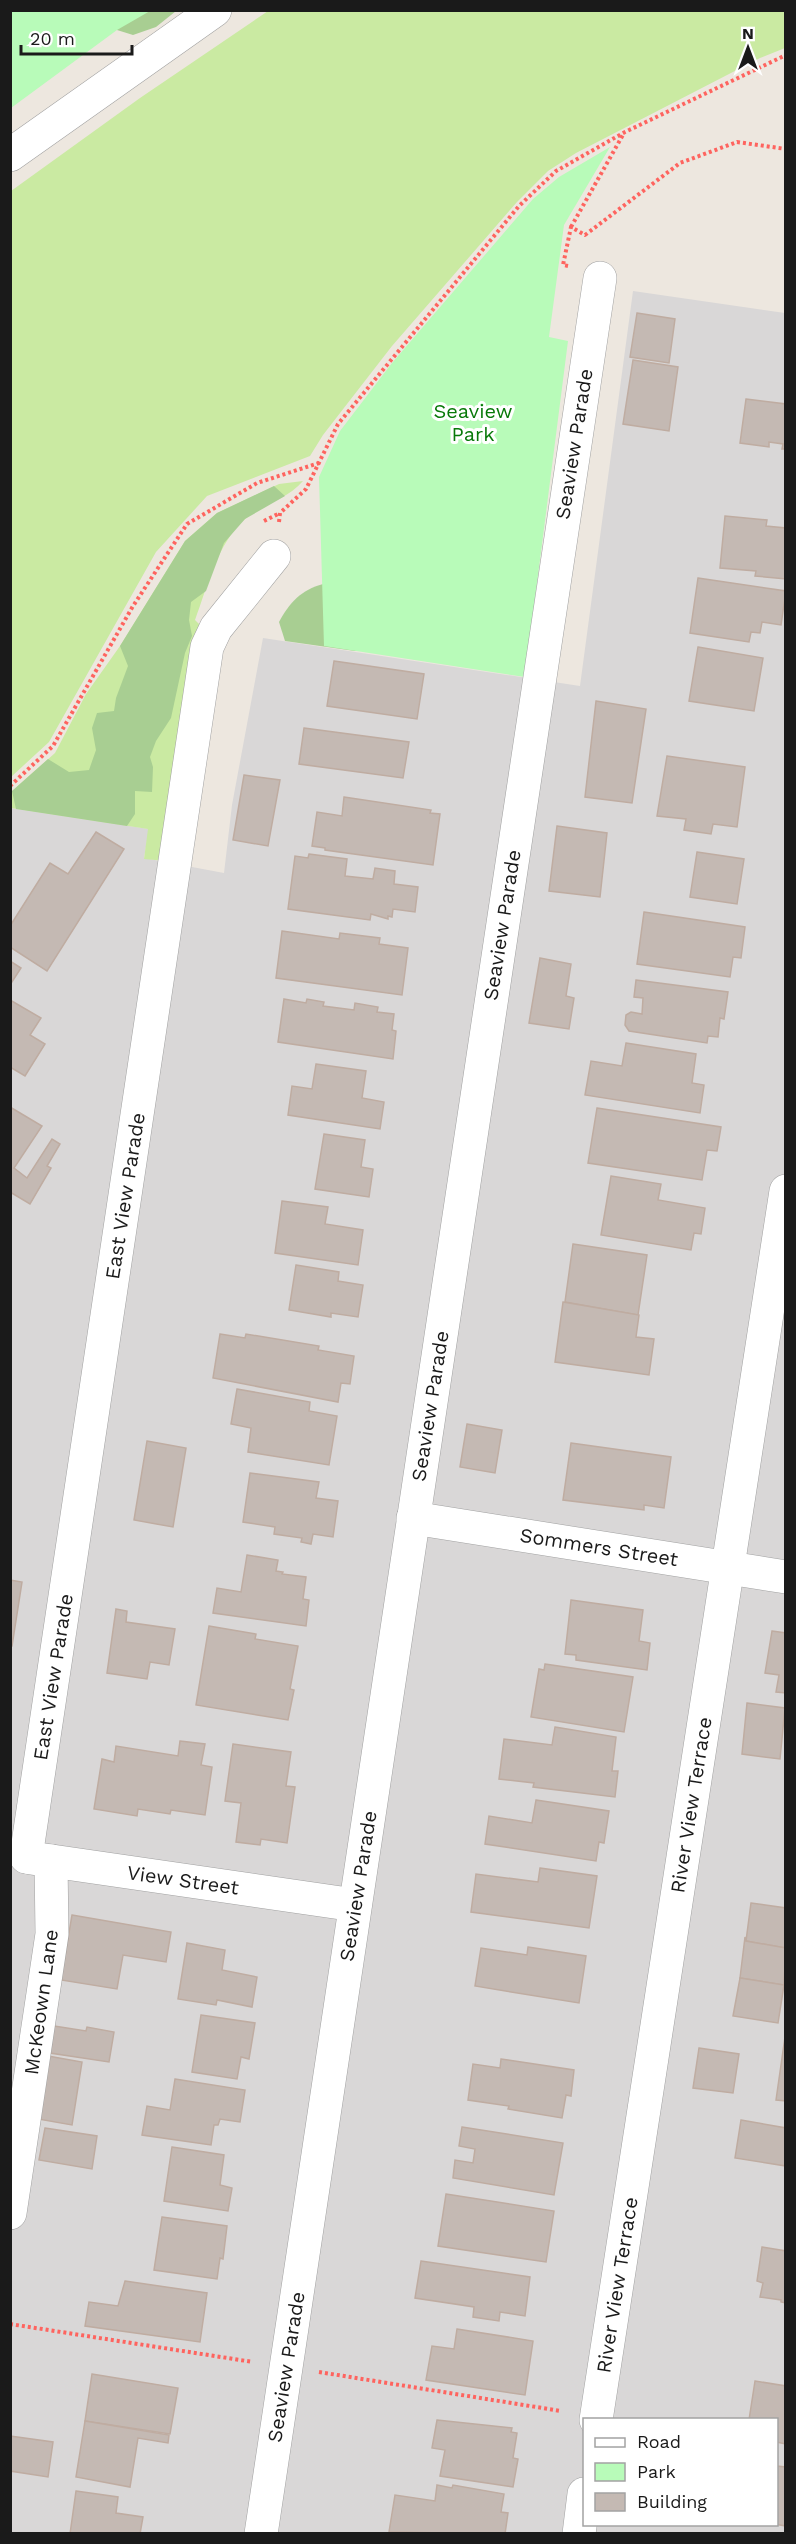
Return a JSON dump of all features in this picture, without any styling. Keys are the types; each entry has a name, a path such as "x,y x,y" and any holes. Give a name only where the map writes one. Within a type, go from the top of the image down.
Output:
{"street":[{"path":"10,155 215,10"},
{"name":"Seaview Parade","path":"261,2534 600,278"},
{"name":"East View Parade","path":"29,1858 207,647 216,628 274,555"},
{"name":"River View Terrace","path":"596,2418 786,1191"},
{"name":"Sommers Street","path":"413,1518 786,1576"},
{"name":"View Street","path":"29,1858 355,1905"},
{"name":"McKeown Lane","path":"10,2213 52,1934 29,1858"},
{"path":"579,2534 583,2507"}],"path":[{"path":"274,555 280,513 306,489 338,424 519,206 555,171 625,132 786,55"},
{"path":"600,278 563,265 572,227 625,132"},
{"path":"572,227 585,235 680,163 737,142 786,149"},
{"path":"10,786 53,746 133,606 187,524 257,483 320,462"}],"shaded area":[{"path":"633,291 785,313 785,2533 11,2533 10,808 149,829 144,858 224,873 232,805 263,638 580,686"}],"green space":[{"path":"11,10 150,11 117,30 11,108"},
{"path":"117,11 176,11 156,27 133,35 117,30"},
{"path":"268,11 785,11 785,48 760,58 576,153 548,171 517,202 392,346 323,435 310,456 207,496 156,552 49,742 11,777 11,191 140,98"},
{"name":"Seaview Park","path":"610,147 564,225 549,337 568,341 525,677 324,646 319,477 340,431 392,363 533,199 559,177"},
{"path":"303,481 290,493 252,514 235,529 220,553 209,579 195,620 203,628 166,861 144,859 148,829 11,808 10,793 55,753 86,694 120,646 185,541 217,513 279,484"},
{"path":"274,486 285,496 245,519 224,543 206,591 191,602 189,620 192,636 185,653 171,718 156,741 150,757 153,767 152,792 135,791 135,814 127,826 16,809 12,791 48,759 69,772 89,770 96,750 92,728 97,713 114,711 116,698 128,666 120,646 185,541 217,513"},
{"path":"323,584 382,641 355,651 285,641 279,622 283,615 302,593"}],"building":[{"path":"637,313 675,319 669,363 630,357"},
{"path":"633,360 678,367 669,431 623,424"},
{"path":"746,399 786,404 786,449 782,449 783,444 769,442 769,447 740,443"},
{"path":"725,516 767,520 766,526 786,528 786,579 755,576 756,571 720,568"},
{"path":"698,578 786,591 781,625 762,622 760,633 751,632 749,642 690,633"},
{"path":"698,647 763,658 754,711 689,701"},
{"path":"334,661 424,674 417,719 327,706"},
{"path":"596,701 646,709 632,803 585,797"},
{"path":"304,728 409,742 403,778 299,764"},
{"path":"667,756 745,767 737,827 713,824 711,834 684,830 686,819 657,816"},
{"path":"244,775 280,780 268,846 233,840"},
{"path":"344,797 431,810 430,813 440,814 433,865 325,850 325,848 312,846 317,812 342,816"},
{"path":"557,826 607,833 600,897 549,891"},
{"path":"96,832 124,849 47,971 10,947 10,926 50,863 68,874"},
{"path":"697,852 744,859 737,904 690,897"},
{"path":"309,854 347,859 345,876 373,879 375,868 395,871 394,884 418,887 415,912 393,909 392,917 388,916 388,919 371,914 370,920 288,909 295,856 308,858"},
{"path":"644,912 745,927 741,958 733,957 730,977 637,964"},
{"path":"282,931 339,939 340,933 380,938 379,944 408,948 402,995 276,978"},
{"path":"540,958 571,964 566,996 574,998 569,1029 529,1023"},
{"path":"10,961 21,968 10,985"},
{"path":"636,980 728,992 724,1019 720,1018 718,1037 708,1036 707,1043 629,1031 625,1025 626,1015 631,1012 642,1014 643,998 634,997"},
{"path":"284,999 306,1003 307,999 324,1002 323,1006 354,1010 355,1003 378,1007 377,1012 394,1014 392,1030 396,1031 393,1059 278,1042"},
{"path":"10,1000 41,1018 30,1035 45,1044 25,1076 10,1067"},
{"path":"626,1043 696,1054 692,1083 704,1085 700,1113 585,1095 591,1061 622,1066"},
{"path":"316,1064 366,1071 362,1098 384,1102 380,1129 288,1115 292,1086 312,1089"},
{"path":"10,1107 42,1126 14,1168 27,1178 52,1139 60,1144 47,1166 51,1168 30,1204 10,1192"},
{"path":"597,1108 721,1127 717,1151 707,1150 702,1180 588,1163"},
{"path":"324,1134 365,1140 361,1167 373,1169 369,1197 315,1189"},
{"path":"611,1176 661,1184 658,1200 705,1208 701,1234 694,1233 691,1250 601,1235"},
{"path":"282,1201 328,1207 325,1224 363,1230 358,1265 275,1253"},
{"path":"573,1244 647,1255 638,1315 565,1302"},
{"path":"296,1265 339,1272 338,1281 363,1285 358,1317 331,1313 331,1317 289,1310"},
{"path":"563,1302 639,1315 636,1337 654,1339 649,1375 555,1362"},
{"path":"220,1334 245,1338 246,1334 319,1346 318,1350 354,1356 350,1384 341,1383 338,1402 213,1378"},
{"path":"237,1389 310,1402 309,1411 337,1416 329,1465 248,1452 251,1428 231,1424"},
{"path":"467,1424 502,1430 495,1473 460,1467"},
{"path":"147,1441 186,1448 173,1527 134,1520"},
{"path":"571,1443 671,1457 664,1508 644,1505 644,1510 563,1500"},
{"path":"250,1473 319,1482 316,1498 338,1501 333,1537 313,1534 311,1544 301,1542 302,1538 274,1534 275,1527 243,1522"},
{"path":"247,1555 278,1560 276,1571 306,1577 303,1599 309,1600 306,1626 213,1613 217,1588 241,1592"},
{"path":"10,1580 22,1582 12,1646 10,1646"},
{"path":"571,1600 643,1610 639,1641 650,1643 647,1670 576,1660 576,1655 565,1654"},
{"path":"116,1609 127,1611 126,1622 175,1629 169,1665 150,1662 147,1679 107,1673"},
{"path":"209,1626 256,1634 255,1639 298,1646 290,1689 294,1690 288,1720 196,1705"},
{"path":"772,1631 786,1633 786,1693 776,1692 779,1675 765,1673"},
{"path":"545,1664 633,1677 624,1732 531,1717 539,1669 544,1670"},
{"path":"747,1703 785,1708 780,1759 742,1754"},
{"path":"555,1727 616,1737 612,1771 618,1771 615,1797 533,1787 534,1783 499,1779 504,1739 552,1745"},
{"path":"180,1741 205,1744 201,1765 212,1767 205,1815 171,1810 170,1814 138,1809 137,1816 94,1809 102,1759 114,1762 116,1746 178,1756"},
{"path":"233,1744 291,1752 286,1786 295,1787 287,1843 261,1839 260,1845 236,1842 241,1803 225,1801"},
{"path":"536,1800 609,1811 604,1843 599,1842 596,1861 485,1844 489,1816 532,1823"},
{"path":"540,1868 597,1876 589,1928 471,1912 476,1874 538,1882"},
{"path":"751,1903 786,1908 786,1948 746,1941"},
{"path":"72,1915 171,1932 166,1962 123,1955 117,1989 61,1980"},
{"path":"745,1937 746,1941 786,1948 784,1985 740,1978"},
{"path":"187,1943 225,1950 222,1970 257,1977 252,2007 217,2000 216,2005 178,1999"},
{"path":"528,1947 586,1956 579,2003 475,1986 481,1948 527,1955"},
{"path":"740,1978 784,1985 778,2023 733,2016"},
{"path":"201,2015 255,2023 249,2059 241,2057 237,2079 192,2072"},
{"path":"54,2026 86,2031 87,2027 114,2032 109,2062 50,2053"},
{"path":"786,2037 786,2101 776,2100"},
{"path":"699,2048 739,2054 733,2093 693,2088"},
{"path":"48,2056 82,2062 72,2125 38,2119"},
{"path":"501,2059 574,2070 571,2096 566,2095 562,2118 508,2109 509,2106 468,2100 473,2064 500,2068"},
{"path":"175,2079 245,2090 240,2122 220,2119 218,2125 214,2125 211,2145 142,2135 147,2106 170,2110"},
{"path":"741,2120 786,2128 786,2166 735,2158"},
{"path":"462,2127 563,2143 554,2195 453,2178 455,2160 473,2163 475,2149 459,2146"},
{"path":"45,2128 97,2136 92,2169 39,2160"},
{"path":"172,2147 224,2155 220,2185 232,2188 228,2211 164,2201"},
{"path":"446,2194 554,2211 546,2262 438,2246"},
{"path":"162,2217 227,2226 223,2259 220,2258 217,2279 154,2270"},
{"path":"762,2247 786,2251 786,2303 760,2297 763,2283 757,2281"},
{"path":"421,2261 530,2277 525,2316 500,2312 499,2321 473,2317 474,2307 415,2298"},
{"path":"125,2281 207,2293 200,2342 85,2326 89,2302 118,2306"},
{"path":"457,2329 533,2341 525,2395 426,2380 432,2346 454,2349"},
{"path":"92,2374 178,2388 170,2434 85,2421"},
{"path":"755,2381 786,2386 786,2444 778,2442 778,2418 749,2418"},
{"path":"437,2420 512,2428 511,2432 517,2433 513,2458 518,2459 513,2487 440,2476 445,2450 432,2448"},
{"path":"85,2421 169,2435 168,2443 138,2438 130,2487 76,2477"},
{"path":"10,2436 53,2442 48,2477 10,2471"},
{"path":"778,2466 786,2467 786,2526 778,2525"},
{"path":"437,2485 452,2488 453,2485 504,2494 501,2512 508,2513 505,2534 389,2532 395,2495 435,2501"},
{"path":"76,2491 118,2497 116,2513 143,2517 140,2534 70,2534"}]}
